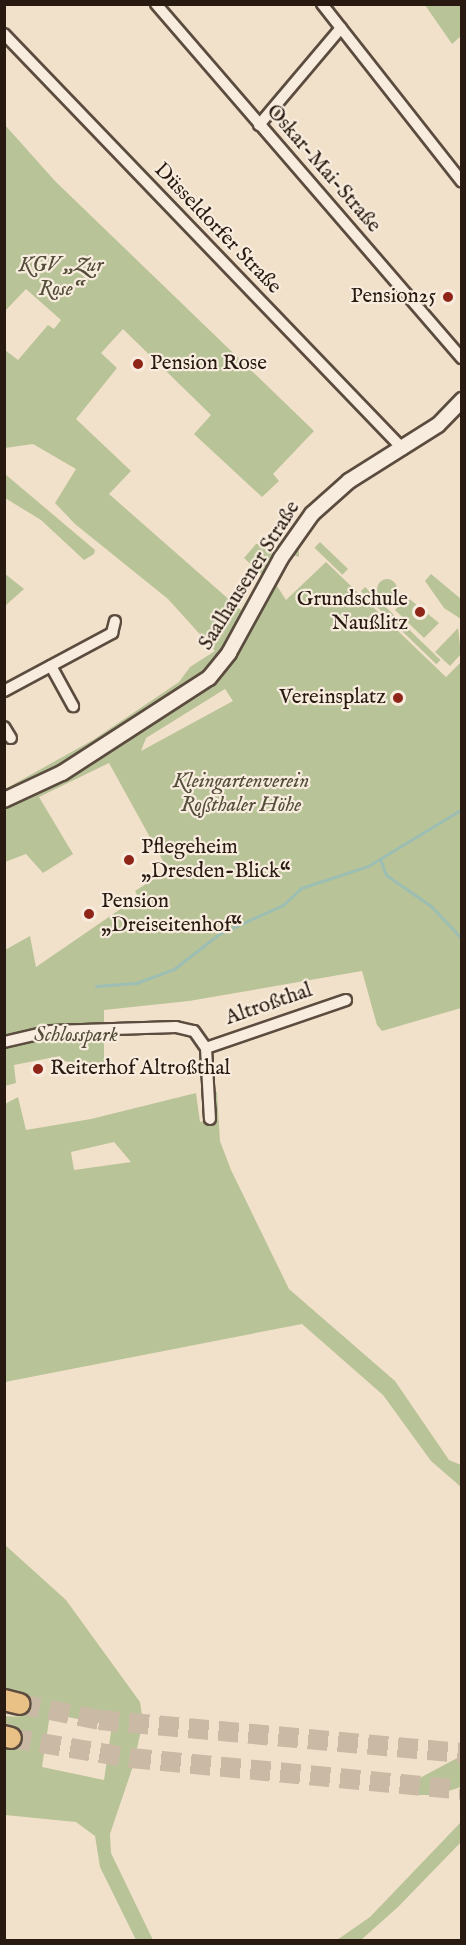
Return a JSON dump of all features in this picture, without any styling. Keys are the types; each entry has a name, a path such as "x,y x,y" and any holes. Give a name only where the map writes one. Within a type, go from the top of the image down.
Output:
{"street":[{"name":"Oskar-Mai-Straße","path":"156,4 462,358"},
{"path":"322,4 462,182"},
{"path":"259,125 341,28"},
{"name":"Düsseldorfer Straße","path":"4,34 403,449"},
{"name":"Saalhausener Straße","path":"4,800 62,773 209,678 228,653 281,558 312,514 342,486 438,425 462,400"},
{"path":"4,691 112,633 115,621"},
{"path":"51,666 72,706"},
{"path":"4,727 10,738"},
{"name":"Altroßthal","path":"206,1048 346,1000"},
{"name":"Altroßthal","path":"4,1042 51,1031 176,1027 194,1031 206,1048 210,1119"}],"green space":[{"path":"425,5 461,5 461,36 452,44"},
{"path":"5,125 55,181 314,431 273,474 279,481 262,497 194,434 211,415 123,329 101,353 117,368 76,419 131,471 109,494 241,610 262,575 244,558 256,544 264,544 282,557 298,531 299,557 293,555 277,586 286,600 326,562 446,677 461,662 461,1008 382,1031 377,1025 362,971 189,1001 104,1010 104,1066 62,1061 60,1056 14,1065 16,1083 5,1086 5,950 30,936 36,967 138,897 135,891 168,870 109,763 39,797 73,854 43,873 26,854 5,862 5,789 93,740 179,682 190,667 215,651 168,599 75,524 55,503 76,469 33,444 5,448 5,350 18,360 48,325 54,329 61,320 26,289 5,311","holes":["225,689 233,701 141,751 146,738"]},
{"path":"5,474 95,550 94,554 84,560 41,520 5,498"},
{"path":"320,542 348,569 342,575 314,548"},
{"path":"4,573 24,589 5,606 4,606"},
{"path":"431,574 461,599 461,619 444,608 425,581"},
{"path":"387,579 394,582 397,589 394,596 387,599 380,596 377,589 380,582"},
{"path":"365,587 441,660 436,664 361,591"},
{"path":"407,597 439,623 424,638 395,610"},
{"path":"458,628 461,654 450,666 435,652"},
{"path":"210,1092 217,1092 220,1141 231,1170 289,1289 395,1381 449,1460 461,1465 461,1487 431,1461 383,1395 302,1324 5,1382 5,1104 18,1097 26,1130 91,1119 196,1093 200,1122 210,1119","holes":["114,1142 131,1162 74,1170 71,1152"]},
{"path":"4,1544 66,1600 140,1702 143,1722 133,1766 110,1834 111,1853 153,1940 136,1940 100,1867 95,1836 76,1822 5,1815 5,1747 17,1728 5,1723 5,1716 21,1717 6,1714 17,1711 17,1694 5,1689","holes":["50,1714 112,1725 104,1780 42,1767"]},
{"path":"461,1756 461,1787 436,1795 411,1795 407,1787"},
{"path":"461,1822 461,1842 398,1907 361,1940 337,1940 370,1917"}],"waterway":[{"path":"96,986 136,983 174,969 219,934 283,905 301,888 368,866 462,809"},
{"path":"380,859 386,875 431,906 462,939"}],"tunnel":[{"path":"20,1704 99,1720 462,1753"},
{"path":"11,1738 131,1758 462,1790"}],"place":[{"name":"Pension25","path":"448,297"},
{"name":"Pension Rose","path":"138,364"},
{"name":"Grundschule Naußlitz","path":"420,612"},
{"name":"Vereinsplatz","path":"398,698"},
{"name":"Pflegeheim „Dresden-Blick“","path":"129,860"},
{"name":"Pension „Dreiseitenhof“","path":"89,914"},
{"name":"Reiterhof Altroßthal","path":"38,1069"}],"park label":[{"name":"KGV „Zur Rose“","path":"61,278"},
{"name":"Kleingartenverein Roßthaler Höhe","path":"241,794"},
{"name":"Schlosspark","path":"76,1036"}]}
